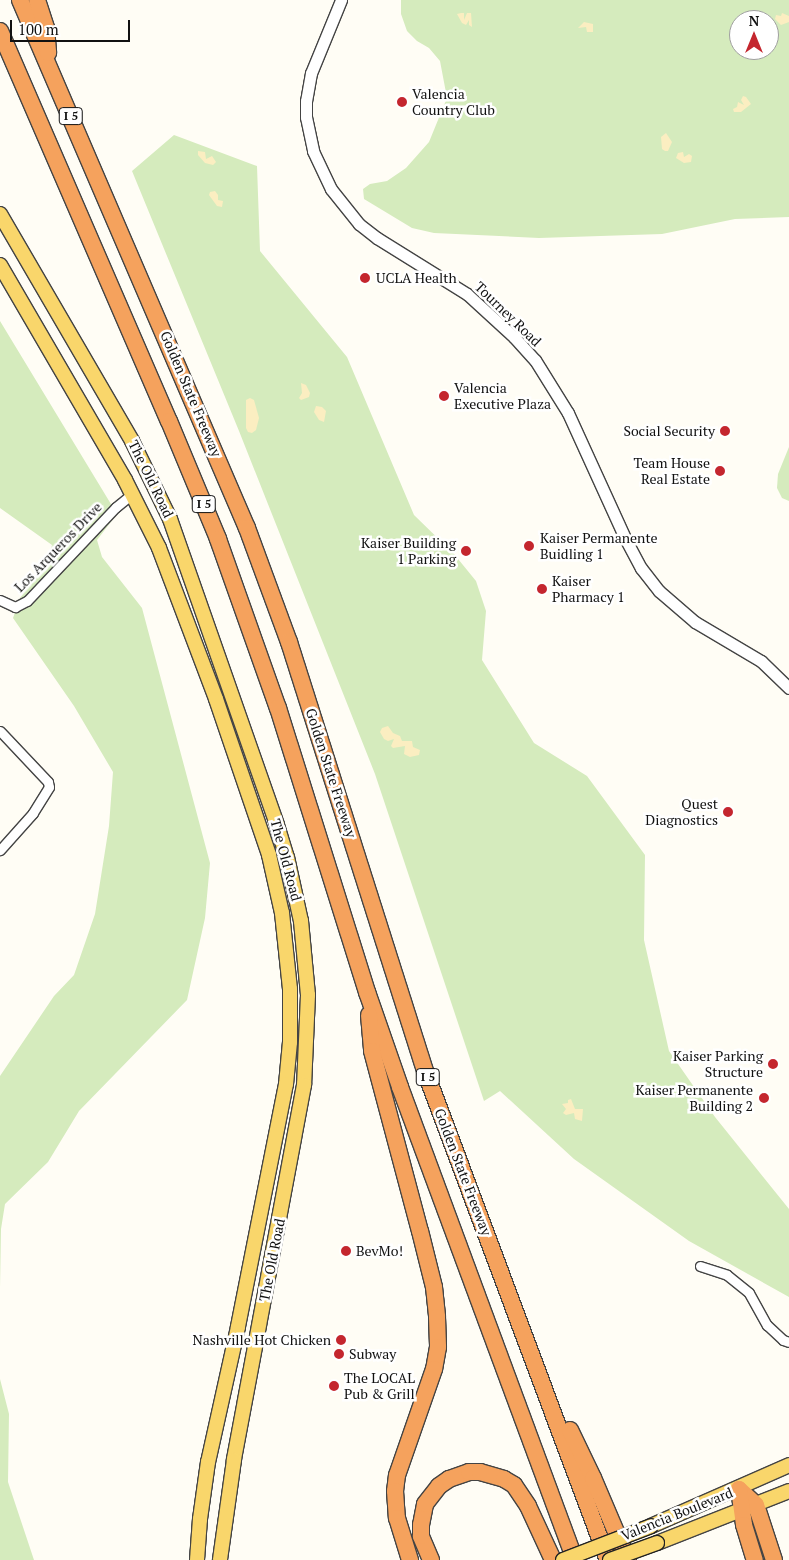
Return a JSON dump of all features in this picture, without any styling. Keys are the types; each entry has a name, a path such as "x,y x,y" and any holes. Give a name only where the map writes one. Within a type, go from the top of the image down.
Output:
{"highway":[{"name":"Golden State Freeway","path":"20,0 224,470 256,553 311,710 416,1043 609,1560"},
{"name":"I 5","path":"37,0 46,28 50,68"},
{"name":"Golden State Freeway","path":"0,31 166,412 218,539 278,708 367,992 406,1104 575,1560"},
{"path":"367,992 372,1051 434,1287 437,1317 438,1347 434,1369 397,1475 395,1492 397,1518 410,1560"},
{"path":"530,1349 593,1478 628,1560"},
{"path":"431,1560 423,1545 421,1536 420,1525 425,1504 439,1486 450,1478 469,1472 480,1472 504,1479 522,1496 554,1560"},
{"path":"739,1489 774,1560"},
{"path":"749,1508 755,1560"}],"main road":[{"name":"The Old Road","path":"0,214 132,440 170,519 277,825 289,866 301,921 308,994 304,1085 234,1460 220,1560"},
{"name":"The Old Road","path":"0,265 132,494 158,548 184,610 269,855 282,913 289,967 290,1042 286,1084 238,1327 208,1462 200,1519 198,1560"},
{"name":"Valencia Boulevard","path":"563,1560 651,1526 739,1489 789,1465"},
{"name":"Valencia Boulevard","path":"609,1560 749,1508 789,1491"},
{"path":"225,1525 229,1560"}],"street":[{"name":"Tourney Road","path":"341,0 311,73 306,101 306,117 313,151 331,190 359,224 376,238 467,294 512,335 534,360 568,413 626,540 641,568 659,591 695,622 761,661 789,688"},
{"name":"Los Arqueros Drive","path":"0,600 15,607 27,601 116,507 132,494"},
{"path":"0,731 48,782 49,787 33,813 0,850"},
{"path":"700,1266 727,1275 748,1293 767,1325 783,1340 789,1342"}],"green space":[{"name":"Valencia Country Club","path":"401,0 789,0 789,217 735,219 662,234 539,238 434,233 412,228 364,199 363,189 370,184 387,181 406,168 429,142 447,98 440,61 429,48 417,41 407,31 401,14"},
{"path":"174,135 257,166 260,251 347,357 414,515 454,554 476,581 486,611 482,660 534,743 587,776 645,855 644,940 669,1051 715,1117 789,1209 789,1297 689,1241 574,1159 500,1091 484,1101 375,774 239,431 132,171"},
{"path":"0,321 117,514 97,540 102,557 142,608 210,863 205,918 187,1000 79,1111 48,1162 5,1204 1,1229 0,1289 0,1076 54,996 74,975 95,914 109,826 113,772 74,706 13,618 20,598 48,557 52,545 0,508"},
{"path":"789,447 789,501 782,498 777,488 778,474"},
{"path":"0,1379 9,1414 8,1482 34,1560 0,1560"}],"sand":[{"path":"464,13 464,20 467,13 471,13 472,27 469,25 469,20 466,25 462,23 457,14"},
{"path":"782,13 789,16 789,22 781,25 779,23 779,16 781,16"},
{"path":"584,22 593,24 593,32 587,32 586,27 578,28"},
{"path":"743,96 751,104 741,112 734,112 733,109 737,107 738,102 744,105 741,100"},
{"path":"666,133 672,142 668,151 662,149 661,137"},
{"path":"198,151 205,152 206,159 212,156 216,162 213,165 205,163 198,155"},
{"path":"683,152 684,157 689,154 692,156 691,162 684,163 676,158 678,153"},
{"path":"215,191 218,195 218,200 223,201 222,207 217,206 209,195 210,192"},
{"path":"301,383 306,385 310,393 309,397 301,400 299,398 302,393"},
{"path":"250,398 254,400 259,418 256,430 252,433 248,432 246,428 246,400"},
{"path":"316,406 322,407 326,411 324,422 319,420 314,412"},
{"path":"388,726 393,733 400,736 402,741 412,741 413,747 420,750 419,755 410,757 404,754 405,746 393,748 391,746 394,739 388,741 384,739 380,732 382,728"},
{"path":"571,1099 575,1109 583,1109 582,1121 575,1119 574,1113 566,1115 563,1113 566,1109 562,1104 568,1103 568,1100"}],"place":[{"name":"Valencia Country Club","path":"402,102"},
{"name":"UCLA Health","path":"365,278"},
{"name":"Valencia Executive Plaza","path":"444,396"},
{"name":"Social Security","path":"725,431"},
{"name":"Team House Real Estate","path":"720,471"},
{"name":"Kaiser Permanente Buidling 1","path":"529,546"},
{"name":"Kaiser Building 1 Parking","path":"466,551"},
{"name":"Kaiser Pharmacy 1","path":"542,589"},
{"name":"Quest Diagnostics","path":"728,812"},
{"name":"Kaiser Parking Structure","path":"773,1064"},
{"name":"Kaiser Permanente Building 2","path":"764,1098"},
{"name":"BevMo!","path":"346,1251"},
{"name":"Nashville Hot Chicken","path":"341,1340"},
{"name":"Subway","path":"339,1354"},
{"name":"The LOCAL Pub & Grill","path":"334,1386"}]}
